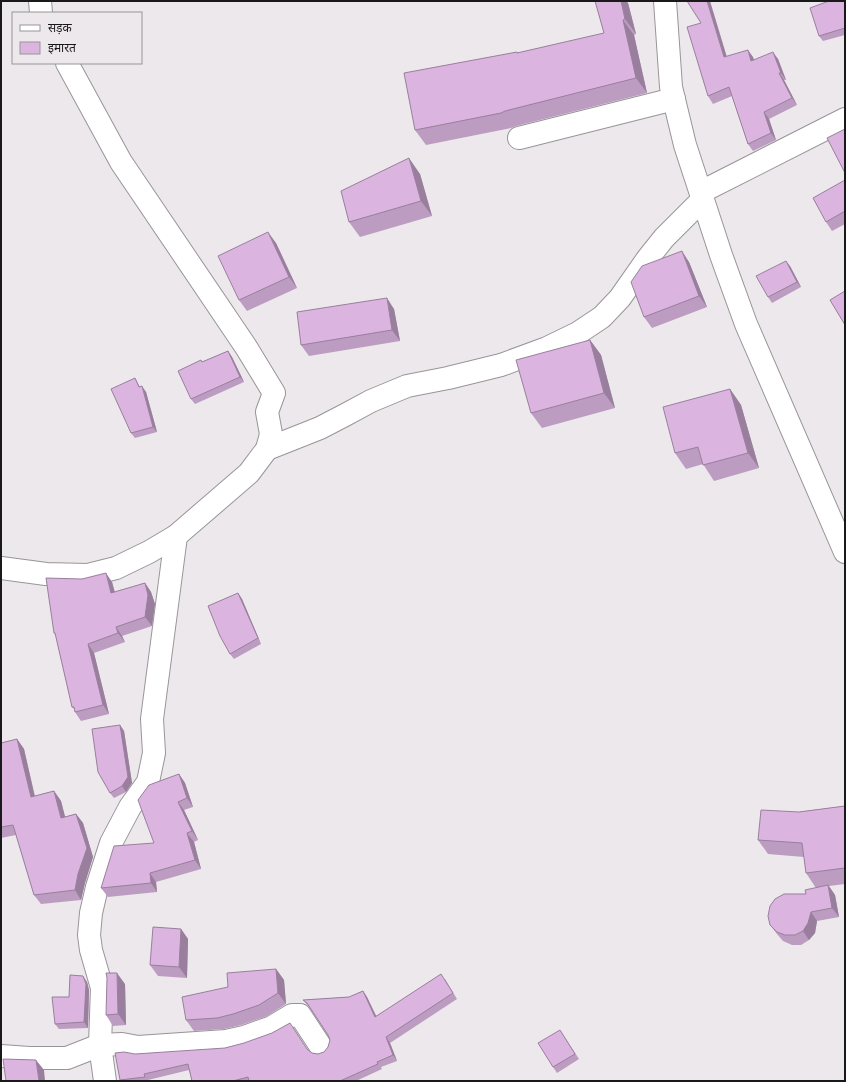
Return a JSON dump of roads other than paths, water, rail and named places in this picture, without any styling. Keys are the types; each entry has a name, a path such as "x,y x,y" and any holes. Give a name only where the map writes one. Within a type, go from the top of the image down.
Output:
{"street":[{"path":"40,1 41,12"},
{"path":"665,1 671,87 685,145 721,255 746,324 845,552"},
{"path":"1,568 46,574 88,574 116,568 149,552 176,536 249,473 267,449 271,434 267,412 274,393 246,346 121,162 68,64"},
{"path":"519,138 674,99"},
{"path":"267,449 320,428 371,400 407,386 501,365 547,348 578,332 602,317 616,302 664,238 702,196 845,119"},
{"path":"105,1081 100,1045 102,988 90,950 89,935 91,914 97,887 111,843 130,807 148,782 154,753 152,719 176,536"},
{"path":"1,1056 67,1058 100,1045 122,1044 138,1047 193,1042 226,1041 244,1037 272,1027 292,1015 300,1015 321,1047"}]}
